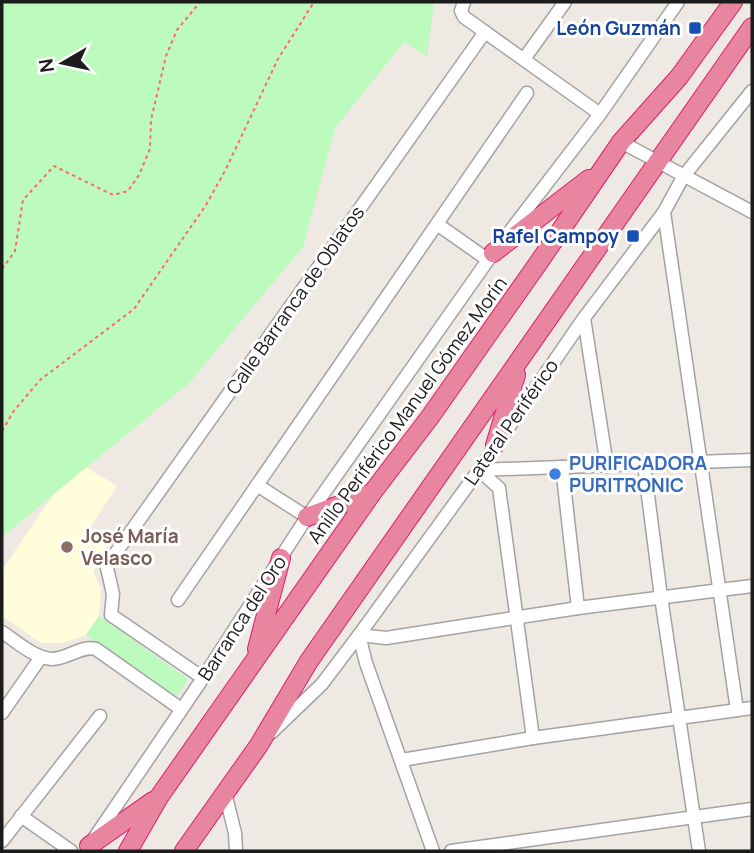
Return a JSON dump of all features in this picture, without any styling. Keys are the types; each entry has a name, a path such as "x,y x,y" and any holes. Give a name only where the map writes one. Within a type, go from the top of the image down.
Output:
{"highway":[{"name":"Anillo Periférico Manuel Gómez Morín","path":"128,851 159,797 372,493 438,406 621,142 680,77 733,2"},
{"path":"184,851 259,745 309,661 752,27"},
{"path":"491,257 603,168"},
{"path":"495,445 521,358"},
{"path":"307,517 372,493"},
{"path":"253,663 281,558"},
{"path":"81,849 159,797"},
{"path":"120,851 159,797"}],"street":[{"path":"524,59 565,2"},
{"name":"Barranca del Oro","path":"81,849 203,678 307,517 491,257 600,114 678,2"},
{"path":"462,6 464,17 600,114"},
{"name":"Calle Barranca de Oblatos","path":"203,678 111,615 113,594 107,568 485,32"},
{"name":"Lateral Periférico","path":"259,745 322,684 359,635 479,470 584,318 664,212 684,177 752,91"},
{"path":"178,600 527,93"},
{"path":"621,142 752,212"},
{"path":"664,212 737,710"},
{"path":"437,224 491,257"},
{"path":"584,318 607,466"},
{"path":"479,470 752,460"},
{"path":"644,464 699,851"},
{"path":"562,467 578,608"},
{"path":"479,470 499,488 533,738"},
{"path":"257,485 307,517"},
{"path":"433,851 366,663 359,635 386,638 578,608 752,586"},
{"path":"2,632 41,657 66,657 91,647 181,709"},
{"path":"2,713 41,657"},
{"path":"402,760 533,738 752,708"},
{"path":"2,841 100,716"},
{"path":"225,793 235,833 236,851"},
{"path":"452,851 752,809"},
{"path":"21,816 81,849"}],"path":[{"path":"2,270 15,251 23,200 54,166 113,195 128,191 139,175 150,149 151,120 166,56 177,30 200,2"},
{"path":"2,431 13,412 40,380 134,309 206,205 278,59 314,2"}],"shaded area":[{"path":"76,461 117,486 86,534 108,547 93,571 101,589 99,616 86,635 64,643 41,643 2,616 2,570"}],"green space":[{"path":"2,2 434,2 427,56 404,42 335,128 303,247 189,383 2,537"},
{"path":"99,616 188,679 175,698 86,635"}],"place":[{"name":"León Guzmán","path":"695,28"},
{"name":"Rafel Campoy","path":"633,236"},
{"name":"PURIFICADORA PURITRONIC","path":"555,474"},
{"name":"José María Velasco","path":"67,547"}]}
